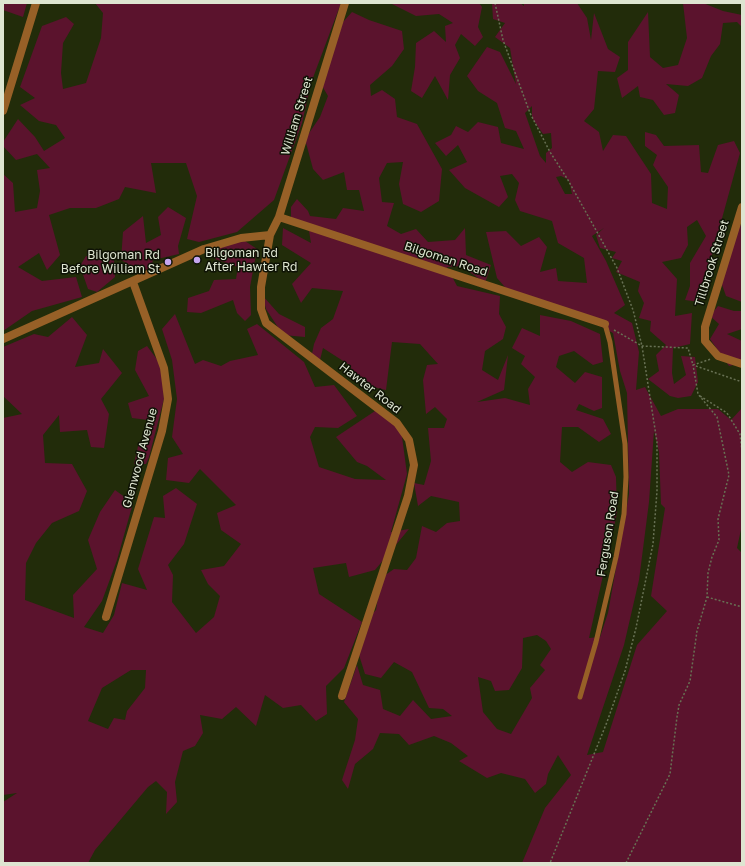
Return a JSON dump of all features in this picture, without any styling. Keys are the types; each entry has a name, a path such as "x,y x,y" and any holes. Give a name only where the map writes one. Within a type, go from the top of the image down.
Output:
{"street":[{"path":"3,110 36,3"},
{"name":"William Street","path":"270,236 279,217 345,3"},
{"name":"Tillbrook Street","path":"718,356 705,341 705,327 742,207"},
{"name":"Bilgoman Road","path":"279,217 605,324"},
{"path":"3,339 204,249 241,238 270,236"},
{"name":"Hawter Road","path":"270,236 261,287 261,309 266,323 397,423 410,440 414,465 408,496 342,696"},
{"name":"Glenwood Avenue","path":"106,618 162,432 168,399 164,368 133,282"},
{"path":"718,356 742,364"}],"lane":[{"name":"Ferguson Road","path":"580,697 596,642 616,557 624,514 626,477 624,444 610,342 605,324"}],"path":[{"path":"495,3 503,40 530,113 550,152 568,180 617,268 633,310 642,346 657,442 657,491 653,544 645,591 625,671 607,722 550,863"},
{"path":"605,324 642,346 688,348 693,365 698,394 717,417 729,475 718,519 719,540 712,557 708,573 707,597 696,631 690,681 679,705 670,774 626,863"},
{"path":"693,365 718,356"},
{"path":"693,365 742,382"},
{"path":"698,394 727,413 740,434 742,451"},
{"path":"707,597 742,607"}],"shaded area":[{"path":"3,3 27,3 23,17 3,10"},
{"path":"95,3 341,3 311,83 302,123 274,200 237,232 199,242 187,239 197,196 186,163 151,163 156,193 125,187 119,199 96,208 70,208 49,215 60,255 47,270 39,253 18,267 42,281 76,277 82,297 32,311 3,331 3,174 13,183 15,212 37,208 40,191 37,170 50,168 37,154 16,160 3,146 3,142 18,119 35,137 44,151 65,138 56,125 39,121 20,105 35,98 20,87 42,26 66,17 74,24 63,43 61,73 63,89 86,83 101,38 103,13"},
{"path":"390,3 479,3 482,7 478,27 483,37 475,46 461,34 455,45 460,58 450,75 448,100 435,76 422,98 411,91 415,67 416,43 434,31 446,42 445,26 453,23 439,14 416,16"},
{"path":"492,3 520,3 524,6 524,3 577,3 587,18 591,40 594,13 608,49 620,57 615,72 598,71 594,109 584,121 599,132 603,151 613,135 626,136 651,174 652,203 667,209 668,187 653,165 657,155 645,146 645,132 656,135 664,146 699,145 701,172 708,173 718,145 734,141 740,153 699,302 685,300 690,286 690,263 706,236 697,220 687,227 688,245 681,258 662,262 677,279 675,316 692,313 690,344 673,348 672,373 674,384 686,375 681,356 695,357 698,382 691,396 678,398 670,396 648,379 659,371 656,355 666,345 650,331 651,321 639,318 644,303 638,291 640,282 616,272 622,261 612,258 616,252 600,248 596,235 604,228 592,236 606,261 625,305 614,313 632,323 639,352 636,390 645,387 661,416 678,409 718,409 731,420 742,408 742,525 737,548 742,553 742,863 522,863 545,808 571,775 558,755 548,774 546,784 535,793 525,779 501,773 487,778 459,761 468,756 451,743 434,736 409,745 399,734 380,733 373,749 355,764 348,789 342,780 355,740 358,719 344,702 357,665 363,685 380,690 383,709 400,716 413,700 431,719 452,716 443,709 429,708 412,672 394,662 381,678 365,674 359,655 364,622 376,610 381,578 394,569 407,570 416,558 422,526 436,532 447,523 460,521 459,502 431,496 418,506 414,483 424,485 431,461 428,428 444,428 447,419 435,407 426,414 423,380 427,365 438,364 420,344 392,342 386,390 373,387 351,374 351,366 323,348 319,364 312,354 314,344 321,328 333,319 343,291 312,288 301,303 292,284 311,263 282,245 283,228 311,243 309,231 291,219 291,207 297,199 308,211 310,216 336,219 343,208 364,211 359,190 347,190 344,172 323,180 313,169 305,139 320,117 328,96 321,84 343,22 352,12 369,20 402,31 404,49 392,66 370,85 371,96 382,90 395,99 397,117 417,124 442,169 439,201 421,212 403,204 399,184 403,162 387,163 379,178 382,202 394,203 387,226 401,234 416,229 428,242 455,240 465,228 466,255 491,265 485,283 461,266 447,267 457,286 500,296 499,314 506,327 503,339 485,351 482,370 498,380 508,355 504,390 477,402 505,398 530,405 528,389 535,377 521,364 525,356 512,348 522,328 540,336 540,315 571,321 600,334 603,362 593,365 574,351 559,356 556,367 575,383 585,372 602,377 602,408 594,411 579,404 576,410 603,419 611,434 599,442 578,427 562,427 560,462 572,472 588,462 611,465 616,477 617,513 589,638 600,637 608,613 629,494 627,393 620,371 613,333 596,324 511,294 497,278 486,232 506,231 521,246 539,237 547,247 540,272 556,268 558,281 587,283 584,258 558,243 552,221 520,211 515,200 519,183 512,174 500,176 508,197 499,207 465,188 449,170 467,162 458,145 446,156 435,143 451,135 456,126 468,132 478,122 498,127 501,143 524,149 516,131 505,128 497,103 478,91 467,76 487,47 500,52 516,84 510,48 495,37 505,23 493,19","holes":["532,106 532,118 543,134 551,133 552,148 546,153 546,163 540,156 525,113","561,176 569,180 572,194 565,194 556,177","654,431 659,452 661,504 665,508 651,596 667,611 637,645 603,752 587,755 624,645 639,580 649,502","537,635 546,641 551,649 540,665 545,670 530,688 532,698 511,734 497,729 483,712 478,677 491,681 495,691 509,690 522,668 523,638"]},
{"path":"683,3 703,3 723,11 742,15 742,27 737,22 723,23 720,44 711,56 702,78 688,86 666,84 679,95 675,113 664,115 653,100 640,97 638,86 622,98 617,78 628,70 628,42 648,12 650,57 663,68 678,65 687,38"},
{"path":"168,207 186,218 178,246 179,254 153,260 151,267 142,272 121,260 123,232 143,216 146,243 161,235 158,217"},
{"path":"742,223 742,302 726,296 721,282 733,237"},
{"path":"245,241 257,249 250,287 251,315 245,321 237,313 233,300 201,313 187,312 188,298 209,291 214,280 236,279 238,267 215,259 217,245"},
{"path":"86,256 114,260 115,277 97,292 88,289 80,266"},
{"path":"262,295 279,314 305,327 305,337 283,335 266,309"},
{"path":"718,306 734,311 742,311 742,329 727,334 742,341 742,363 729,366 710,339 719,324 710,316"},
{"path":"175,314 195,364 203,360 221,366 230,361 258,355 247,329 257,324 304,362 315,387 334,385 357,416 338,428 315,427 310,437 319,467 355,479 386,480 367,466 357,462 336,437 381,407 401,429 407,474 391,532 409,529 375,570 349,577 346,563 313,568 319,594 362,622 344,668 326,686 327,714 316,721 301,705 283,708 265,695 256,726 236,707 222,719 200,715 203,733 195,746 183,751 175,782 177,802 166,814 167,792 156,781 148,787 95,850 88,863 3,863 3,802 17,793 3,795 3,418 22,414 3,396 3,347 34,334 48,337 72,317 87,335 75,367 99,363 103,349 122,373 101,399 109,414 104,448 91,447 87,430 60,432 59,415 43,435 45,463 72,464 87,491 79,511 52,523 36,543 26,563 25,600 74,618 73,595 97,569 88,540 100,512 115,490 133,503 117,560 102,601 84,627 103,633 114,615 122,583 147,590 138,569 154,517 165,518 163,496 176,488 197,504 184,544 168,565 173,575 172,602 196,633 214,617 220,596 208,584 201,570 224,566 241,544 221,530 217,513 236,505 200,469 189,483 166,480 168,458 183,454 172,437 177,399 172,360 162,329","holes":["131,670 146,670 145,688 127,711 125,720 114,718 108,729 88,721 102,688"]},
{"path":"147,346 162,366 164,399 146,464 134,464 139,442 143,441 148,435 148,420 132,418 128,403 149,396 135,370 138,351"}],"place":[{"name":"Bilgoman Rd After Hawter Rd","path":"197,260"},
{"name":"Bilgoman Rd Before William St","path":"168,262"}]}
